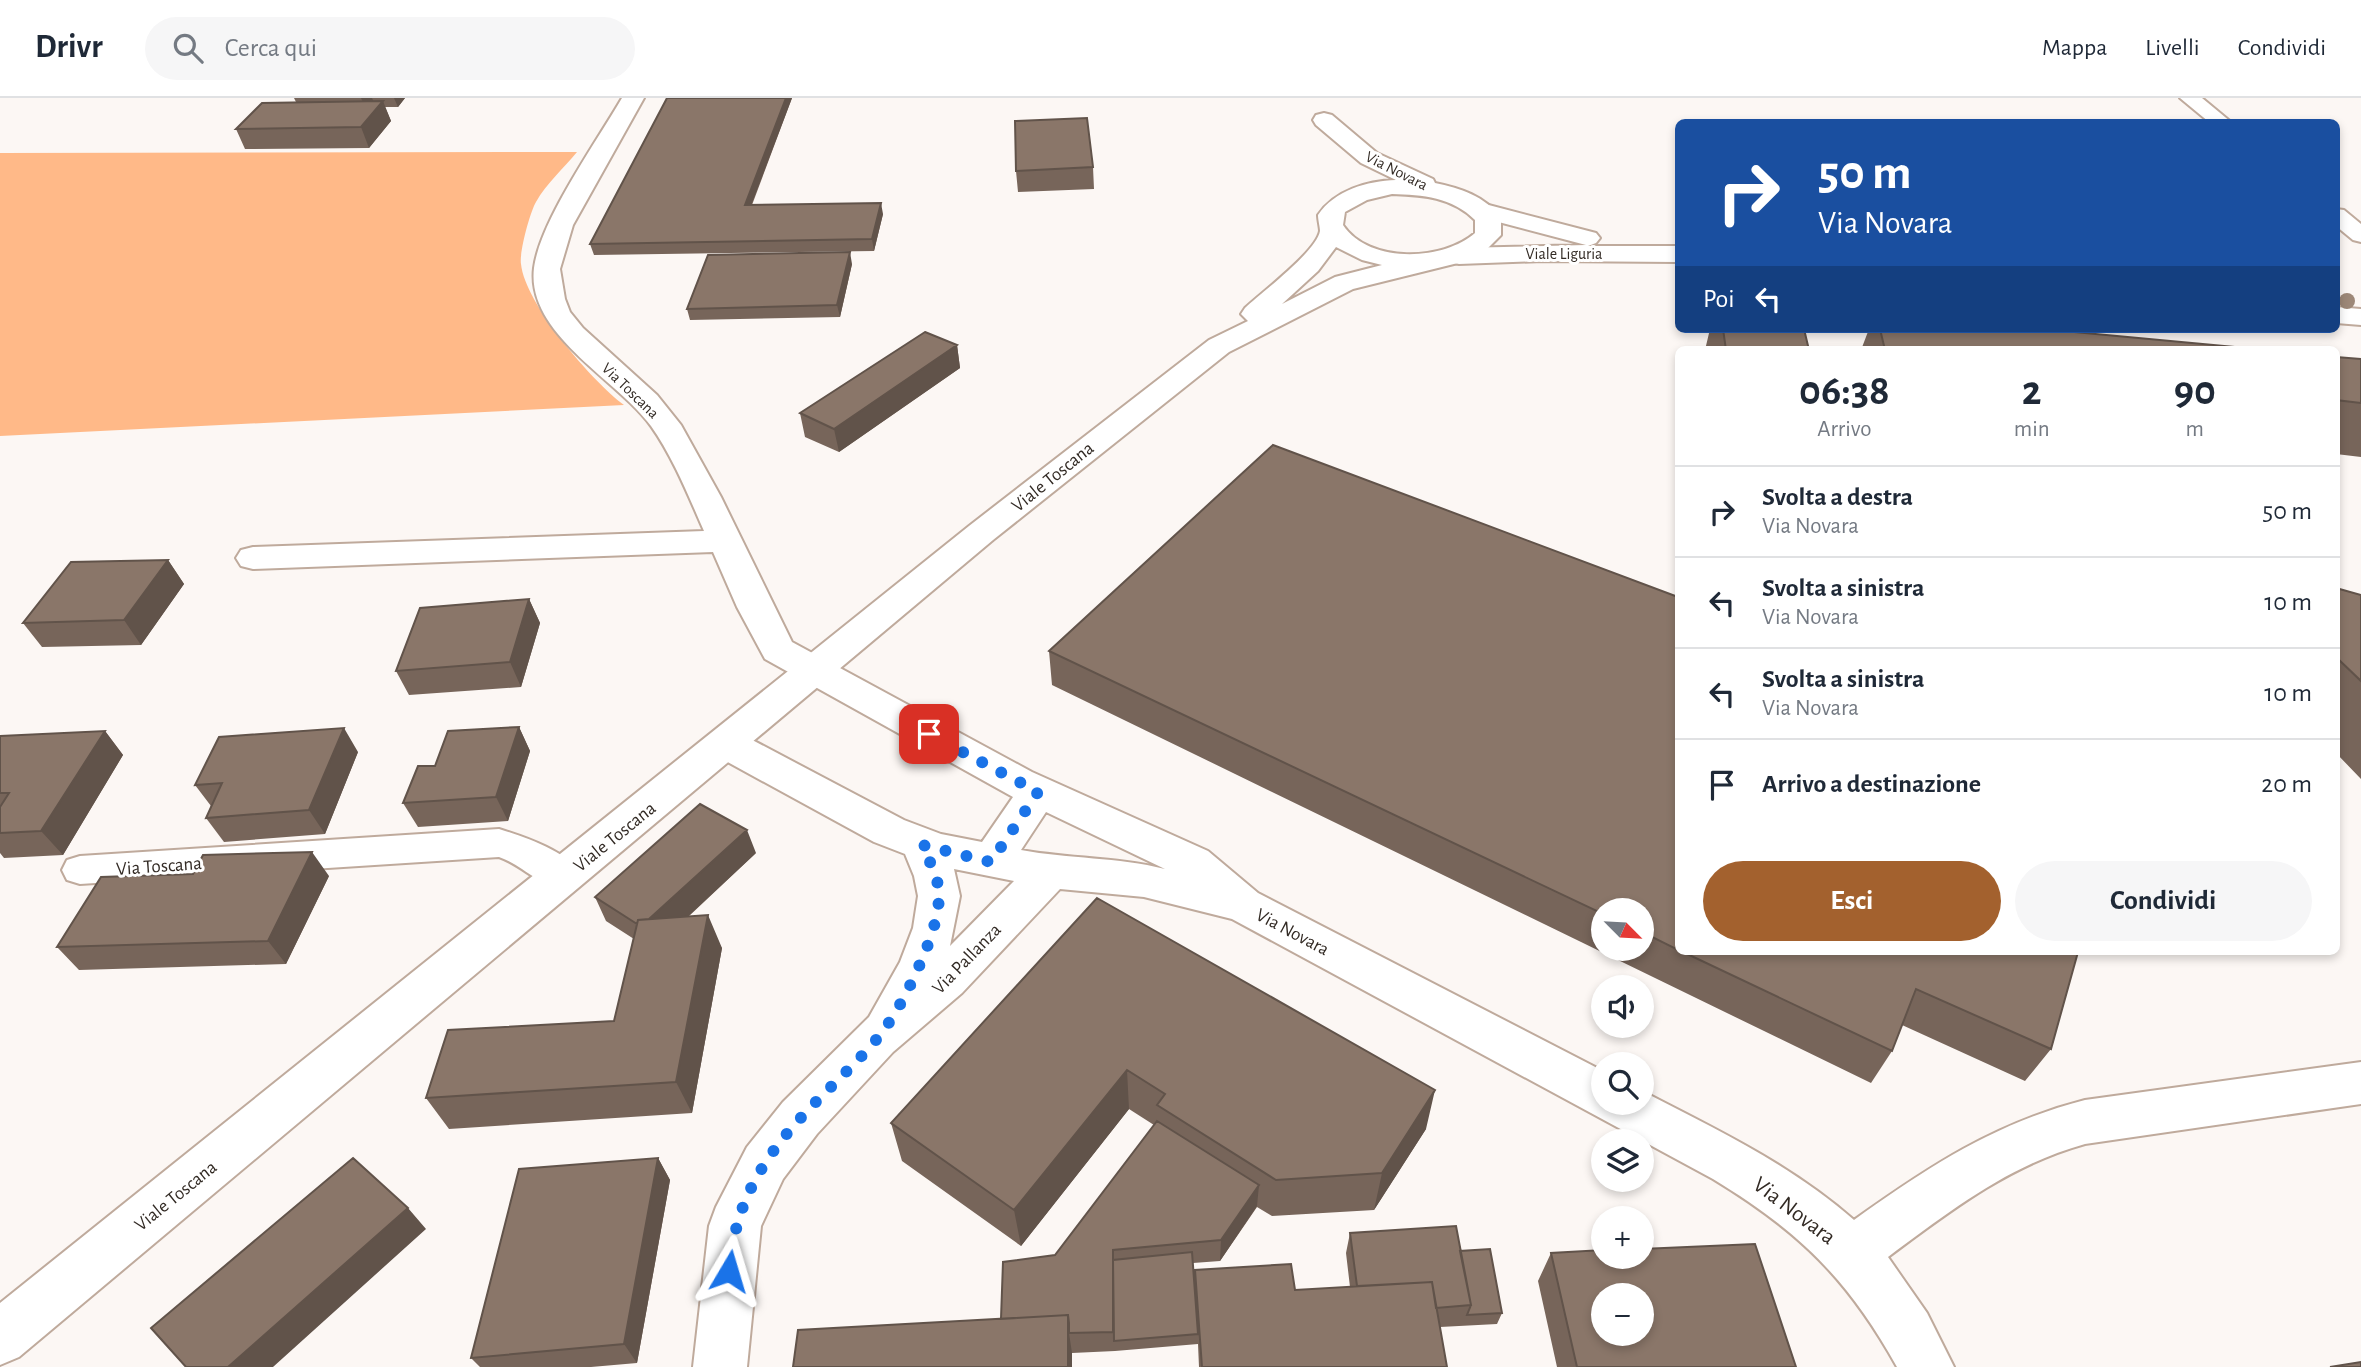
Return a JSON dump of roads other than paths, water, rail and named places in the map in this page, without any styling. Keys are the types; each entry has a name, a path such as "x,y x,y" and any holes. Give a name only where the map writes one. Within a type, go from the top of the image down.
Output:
{"street":[{"name":"Via Toscana","path":"633,98 560,225 548,269 551,299 557,314 573,334 656,411 699,486 778,650 816,671"},
{"name":"Via Novara","path":"1312,98 1324,120 1338,195"},
{"name":"Via Novara","path":"1324,120 1369,158 1459,197 1481,210"},
{"path":"1440,191 1392,187 1351,196 1338,195 1349,244 1368,253 1409,261 1447,258 1481,244 1488,235 1488,218 1481,210"},
{"name":"Viale Toscana","path":"0,1338 1086,448 1231,338 1278,290 1316,261 1338,195"},
{"name":"Viale Liguria","path":"1481,210 1544,229 1673,254"},
{"name":"Viale Liguria","path":"1447,258 1673,254"},
{"name":"Viale Toscana","path":"1231,338 1343,283 1447,258"},
{"path":"2340,315 2361,317"},
{"path":"253,558 726,541"},
{"name":"Via Novara","path":"816,671 1038,792 1193,863 1243,905 1591,1089"},
{"name":"Via Novara","path":"727,744 867,820 922,845 991,862 1050,872 1144,880 1243,905"},
{"path":"991,862 1038,792"},
{"name":"Via Pallanza","path":"877,1038 910,984 934,926 939,895 933,868 922,845"},
{"name":"Via Pallanza","path":"720,1367 732,1247 741,1207 780,1141 877,1038 946,980 1050,872"},
{"path":"1850,1253 1947,1184 2026,1140 2052,1131 2085,1122 2361,1083"},
{"name":"Via Novara","path":"1641,1115 1788,1198 1820,1223 1850,1253 1893,1308 1927,1367"}],"lane":[{"path":"2190,98 2217,119"},
{"path":"2340,218 2361,235"},
{"name":"Via Toscana","path":"80,870 499,843 521,850 565,877"}]}
